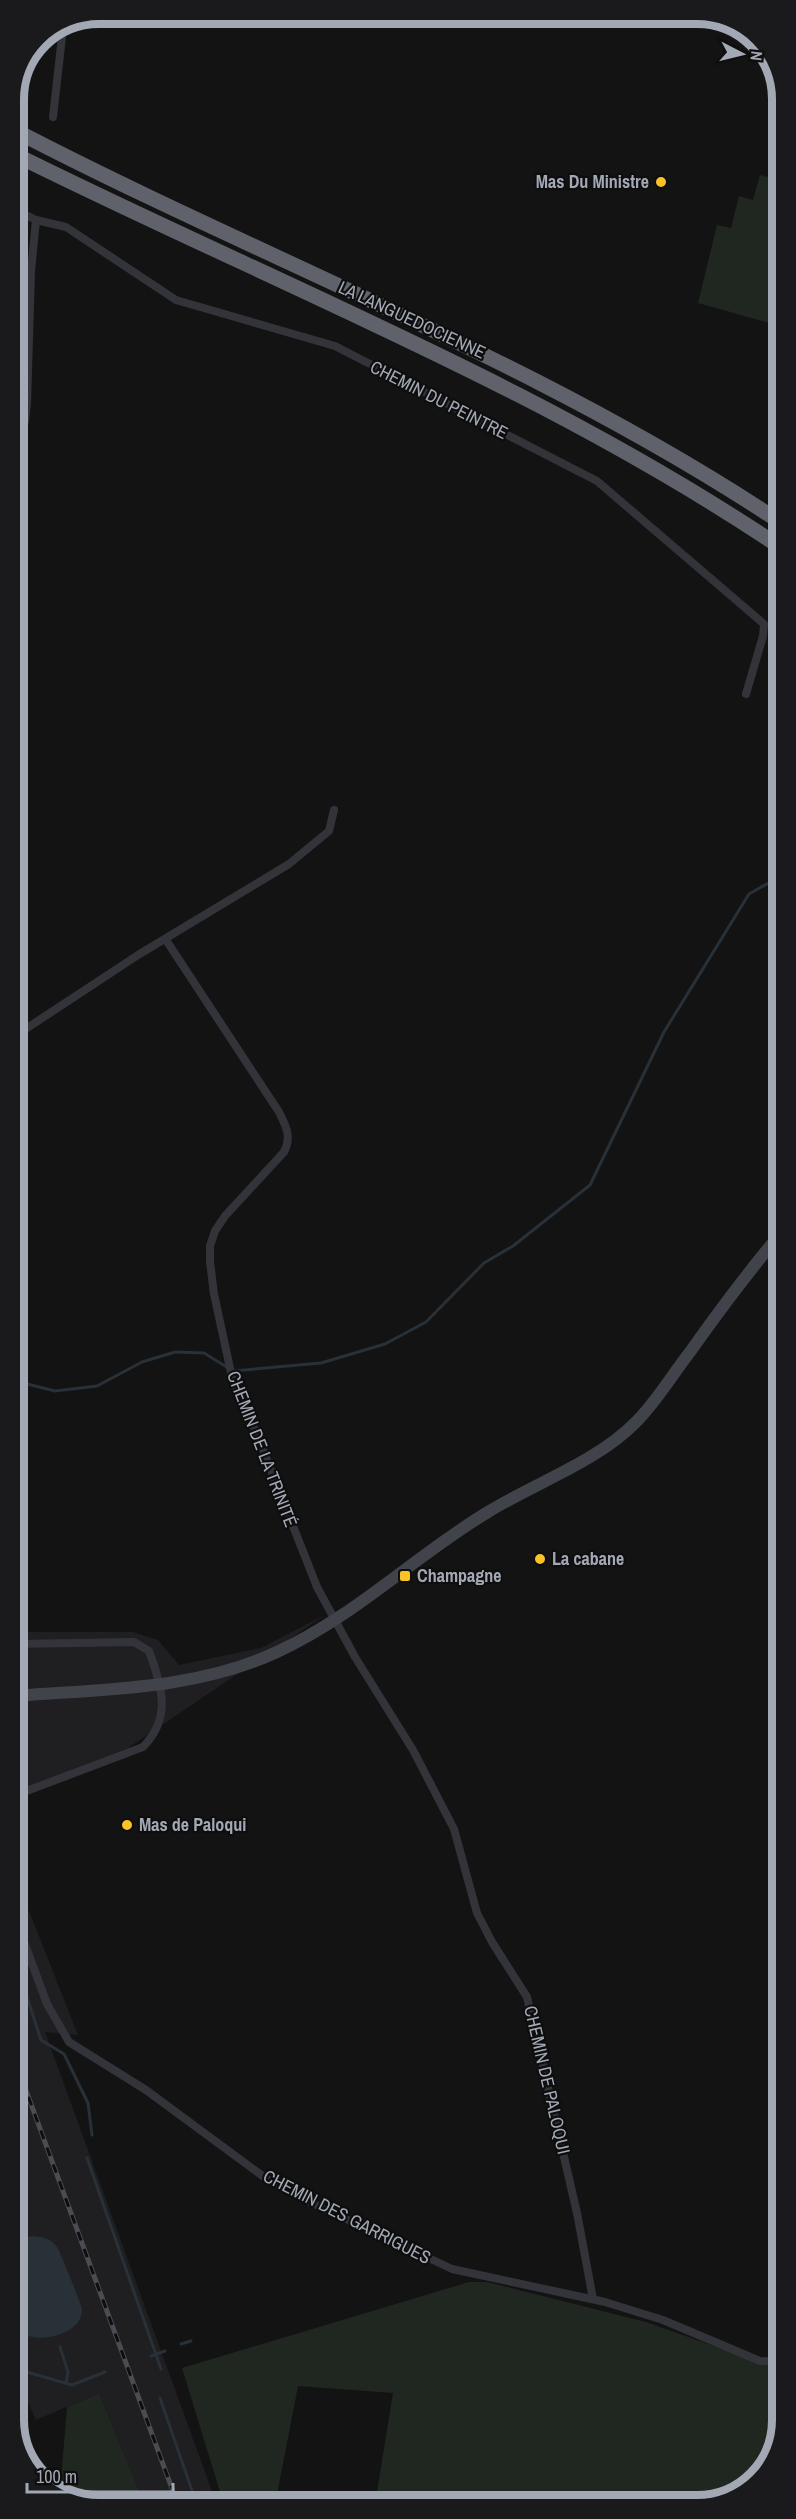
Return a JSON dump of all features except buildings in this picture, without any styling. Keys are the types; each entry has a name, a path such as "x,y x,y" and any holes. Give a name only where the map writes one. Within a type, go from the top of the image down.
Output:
{"highway":[{"name":"LA LANGUEDOCIENNE","path":"24,135 525,373 651,442 772,517"},
{"name":"LA LANGUEDOCIENNE","path":"24,159 495,381 628,453 772,542"}],"street":[{"path":"53,117 62,34"},
{"name":"CHEMIN DU PEINTRE","path":"24,214 36,220 66,227 176,300 335,346 597,481 764,624 764,636 746,694"},
{"path":"24,423 27,404 31,271 36,220"},
{"path":"24,1030 138,955 289,864 329,831 334,810"},
{"name":"CHEMIN DE LA TRINITÉ","path":"166,940 279,1112 288,1136 284,1152 225,1216 215,1231 210,1246 210,1262 214,1294 233,1382 252,1422 317,1587 333,1620"},
{"path":"24,1695 204,1678 240,1668 279,1652 333,1620 442,1541 488,1511 593,1454 625,1432 647,1410 711,1322 772,1244"},
{"name":"CHEMIN DE PALOQUI","path":"333,1620 413,1750 454,1829 477,1912 492,1942 527,1997 577,2213 593,2299"},
{"path":"24,1644 134,1642 149,1651 160,1684 161,1716 159,1727 143,1747 24,1792"},
{"name":"CHEMIN DES GARRIGUES","path":"24,1942 47,2004 69,2042 171,2108 264,2177 322,2208 452,2269 593,2299 663,2320 760,2361 772,2362"}],"shaded area":[{"path":"760,175 772,178 772,324 698,303 717,225 731,228 739,196 753,200"},
{"path":"325,1615 128,1748 24,1789 24,1632 133,1632 158,1640 179,1665 261,1648"},
{"path":"24,1904 31,1916 78,2035 45,2032 213,2495 141,2495 99,2393 36,2420 24,2394"},
{"path":"32,2236 49,2240 55,2244 70,2278 82,2309 81,2317 69,2330 61,2334 42,2338 26,2335 24,2330 24,2238"},
{"path":"469,2282 487,2282 646,2322 772,2367 771,2435 757,2466 750,2473 730,2487 707,2494 376,2495 393,2393 298,2386 277,2495 221,2495 182,2368"},
{"path":"99,2393 141,2495 84,2494 61,2485 67,2407"}],"waterway":[{"path":"24,1383 55,1391 97,1386 142,1362 175,1352 204,1353 233,1371 321,1363 385,1344 426,1322 484,1263 513,1246 590,1185 664,1032 749,894 772,881"},
{"path":"24,1988 41,2040 64,2054 88,2103 92,2135"},
{"path":"87,2158 161,2369"},
{"path":"181,2344 191,2341"},
{"path":"60,2347 68,2372 66,2383"},
{"path":"151,2356 165,2351"},
{"path":"24,2371 72,2385 105,2372"},
{"path":"160,2398 194,2495"}],"railway":[{"path":"24,2085 174,2495"}],"place":[{"name":"Mas Du Ministre","path":"661,182"},
{"name":"La cabane","path":"540,1559"},
{"name":"Champagne","path":"405,1576"},
{"name":"Mas de Paloqui","path":"127,1825"}]}
